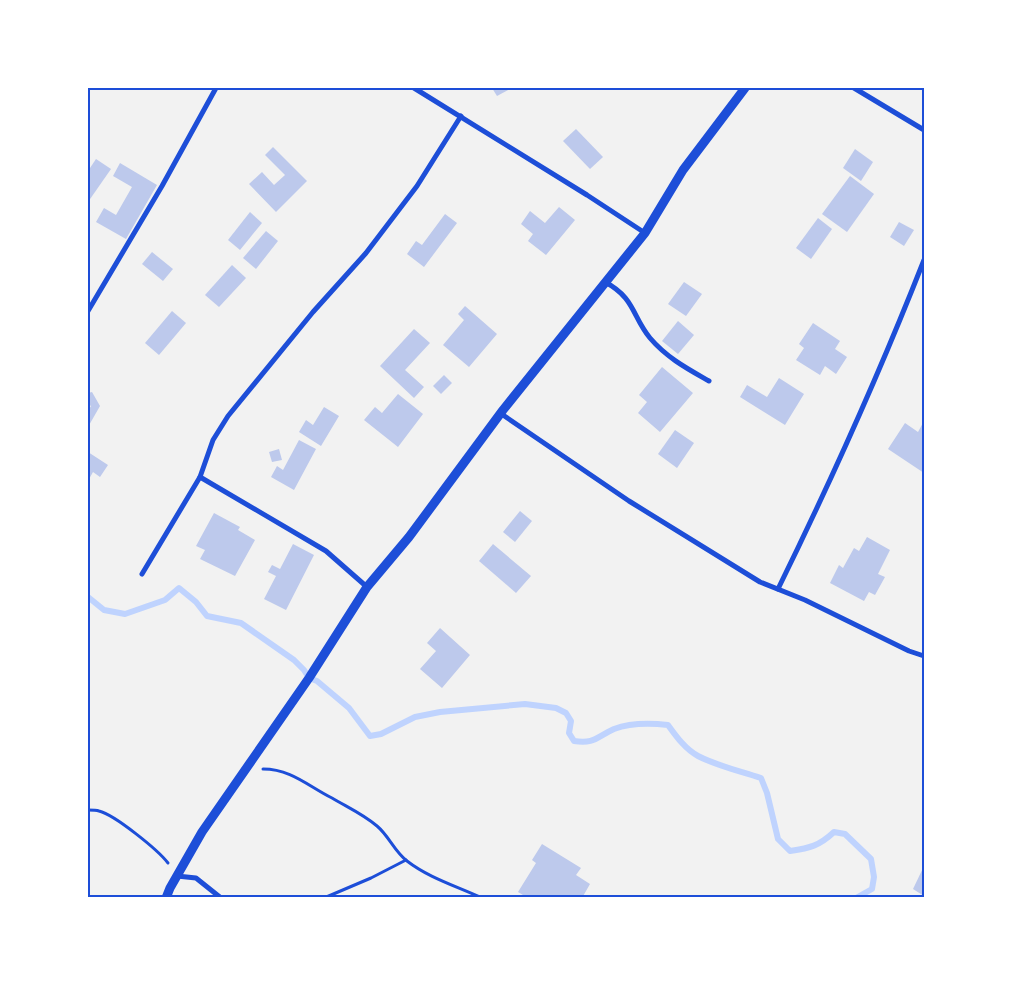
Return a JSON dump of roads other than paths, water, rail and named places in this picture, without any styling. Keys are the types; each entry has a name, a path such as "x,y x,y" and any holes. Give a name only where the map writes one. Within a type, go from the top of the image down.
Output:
{"street":[{"path":"88,311 162,186 216,88"},
{"path":"414,88 645,233"},
{"path":"166,898 202,832 309,678 367,587 410,537 500,413 645,233 684,170 745,88"},
{"path":"854,88 924,130"},
{"path":"142,574 200,477 213,440 228,416 313,312 366,253 417,186 461,116"},
{"path":"778,589 834,472 886,356 924,260"},
{"path":"605,282 618,289 626,298 649,336 659,347 674,360 710,381"},
{"path":"500,413 628,501 760,582 805,600 908,651 924,656"},
{"path":"200,477 326,551 367,587"},
{"path":"177,876 196,878 221,898"}],"waterway":[{"path":"88,597 104,610 125,614 165,600 179,588 196,602 207,616 241,623 294,660 309,678 317,681 349,708 370,736 381,734 415,717 440,712 525,704 556,708 566,713 571,721 569,733 574,741 591,741 614,729 627,726 668,725 685,746 705,760 761,778 767,793 778,839 790,851 814,846 834,832 845,834 871,859 874,877 872,889 856,898"}]}
